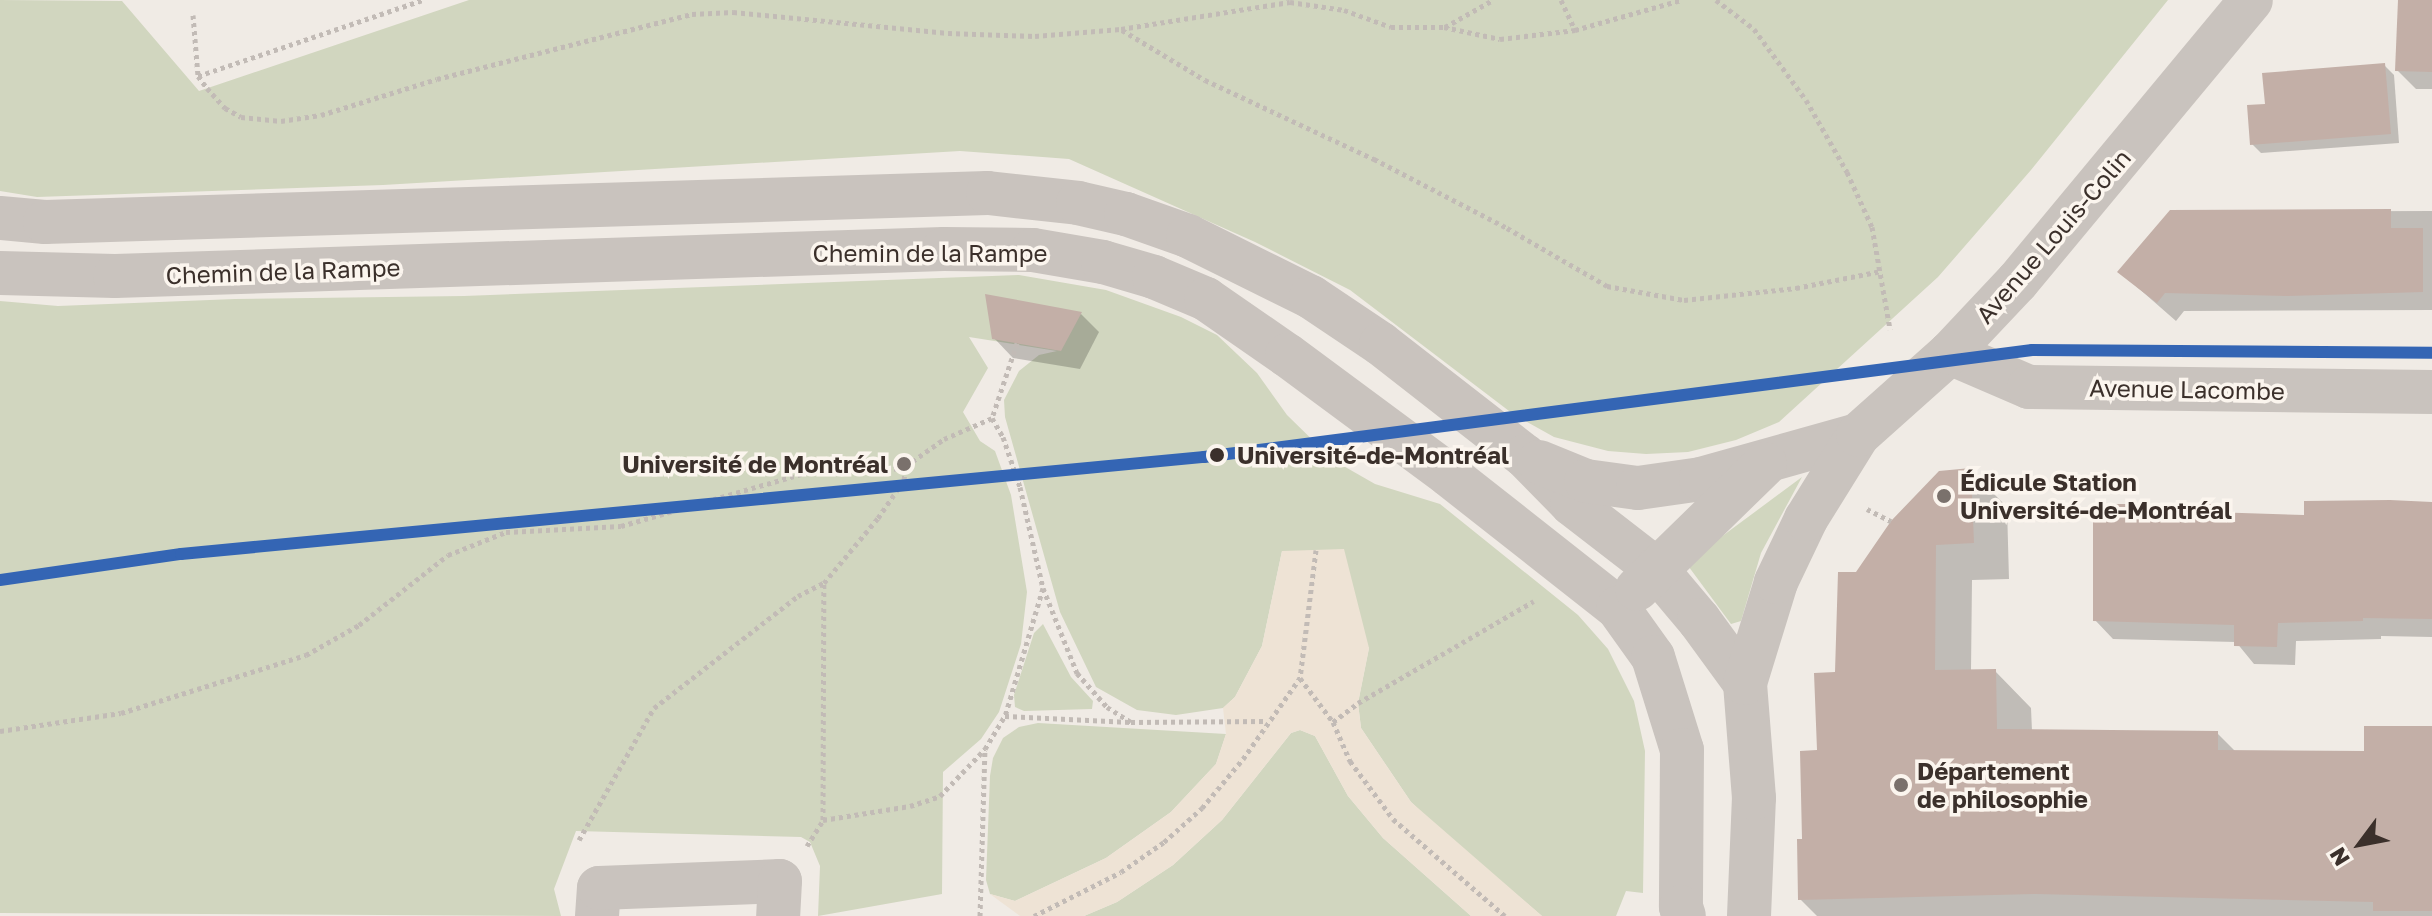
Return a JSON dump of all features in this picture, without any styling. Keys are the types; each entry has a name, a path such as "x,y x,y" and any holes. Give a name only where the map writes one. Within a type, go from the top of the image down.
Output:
{"street":[{"name":"Avenue Louis-Colin","path":"1749,916 1754,798 1745,683 1776,582 1806,519 1858,435 1950,353 2017,282 2251,0"},
{"path":"0,218 45,222 988,193 1078,203 1126,214 1188,236 1311,297 1381,344 1525,456 1572,504 1656,569 1699,620 1745,683"},
{"name":"Chemin de la Rampe","path":"0,273 131,276 944,249 1033,250 1103,262 1154,277 1206,299 1437,466 1618,608 1653,657 1682,750 1681,907 1684,916"},
{"name":"Avenue Lacombe","path":"1950,353 2029,387 2432,392"},
{"path":"1525,456 1586,481 1638,488 1701,479 1858,435"},
{"path":"1618,608 1770,459"},
{"path":"597,916 599,888 780,881 778,916"}],"path":[{"path":"198,76 422,0"},
{"path":"1444,27 1493,0"},
{"path":"1561,0 1575,30"},
{"path":"193,15 198,76 225,108 241,117 281,121 321,115 437,79 692,14 733,12 948,33 1035,36 1121,29 1290,2 1344,10 1391,27 1444,27 1500,39 1575,30 1681,0"},
{"path":"1716,0 1754,29 1806,100 1847,172 1872,227 1890,329"},
{"path":"1121,29 1205,80 1374,159 1507,228 1607,286 1684,300 1796,288 1881,271"},
{"path":"0,731 121,713 306,655 359,625 448,555 506,532 621,526 818,469 878,472 906,466 944,439 992,418 1017,343"},
{"path":"992,418 1003,437 1020,487 1043,588 1077,673 1107,707 1131,722"},
{"path":"579,840 654,708 798,596 824,583 878,518 904,480 906,466"},
{"path":"1853,502 1891,521"},
{"path":"1034,916 1121,872 1164,842 1202,808 1243,759 1300,678 1316,550"},
{"path":"1333,722 1358,703 1535,600 1569,570"},
{"path":"805,849 823,820 824,583"},
{"path":"823,820 910,806 940,796 985,749 1005,716 1043,588"},
{"path":"1300,678 1333,722 1350,761 1393,819 1505,916"},
{"path":"1005,716 1131,722 1267,721"},
{"path":"980,916 985,749"}],"green space":[{"path":"0,0 122,1 199,91 469,0 2168,0 2031,170 1938,277 1779,422 1736,440 1688,452 1646,454 1608,451 1554,437 1513,414 1350,290 1255,242 1069,159 960,151 383,185 37,197 0,191"},
{"path":"1019,275 1106,290 1181,317 1217,335 1257,373 1287,415 1333,460 1375,484 1440,504 1578,615 1608,649 1634,701 1645,751 1643,893 1626,891 1616,916 1542,916 1441,831 1411,802 1361,728 1358,703 1369,648 1282,551 1262,646 1235,697 1223,708 1176,715 1137,710 1096,687 1060,612 1005,417 1004,400 1019,371 1039,355 1057,351 969,337 988,368 963,412 980,441 995,451 1011,495 1027,592 1021,644 999,712 981,739 943,772 942,894 818,916 820,866 810,842 801,837 576,831 554,889 561,916 0,913 0,301 58,306 235,299 464,296"},
{"path":"1802,477 1761,553 1741,621 1731,624 1686,563"},
{"path":"1043,624 1071,677 1093,701 1092,709 1024,711 1015,707 1014,695 1034,633"},
{"path":"1038,723 1226,734 1216,764 1171,812 1106,858 1015,901 990,894 986,880 990,776 993,758 1003,738 1019,727"},
{"path":"1300,730 1315,736 1348,796 1383,838 1471,916 1084,916 1117,902 1173,865 1222,820 1291,733"}],"shaded area":[{"path":"1344,549 1369,648 1358,703 1361,728 1411,802 1542,916 1471,916 1383,838 1348,796 1315,736 1300,730 1291,733 1222,820 1173,865 1117,902 1084,916 1020,916 990,894 1015,901 1106,858 1171,812 1216,764 1226,734 1223,708 1235,697 1262,646 1282,551"}],"building":[{"path":"2398,0 2432,0 2432,72 2395,71"},
{"path":"2385,63 2391,134 2250,145 2247,105 2265,104 2262,73"},
{"path":"2391,209 2391,228 2423,228 2423,292 2287,296 2165,293 2157,303 2117,272 2170,210"},
{"path":"985,294 1082,312 1061,351 992,339"},
{"path":"1971,468 1974,543 1936,545 1935,670 1996,669 1997,729 2218,731 2218,750 2364,751 2364,726 2432,726 2432,911 2373,911 2373,902 2036,894 1798,900 1797,839 1802,839 1800,751 1817,750 1814,673 1835,672 1838,572 1856,572 1891,521 1939,471"},
{"path":"2304,501 2432,502 2432,619 2363,618 2363,621 2278,623 2277,647 2234,646 2234,625 2093,621 2093,504 2211,504 2211,512 2304,515"}],"transit line":[{"path":"0,580 181,554 1204,457 2032,350 2432,353"}],"place":[{"name":"Université-de-Montréal","path":"1217,455"},
{"name":"Université de Montréal","path":"904,464"},
{"name":"Édicule Station Université-de-Montréal","path":"1944,496"},
{"name":"Département de philosophie","path":"1901,785"}]}
